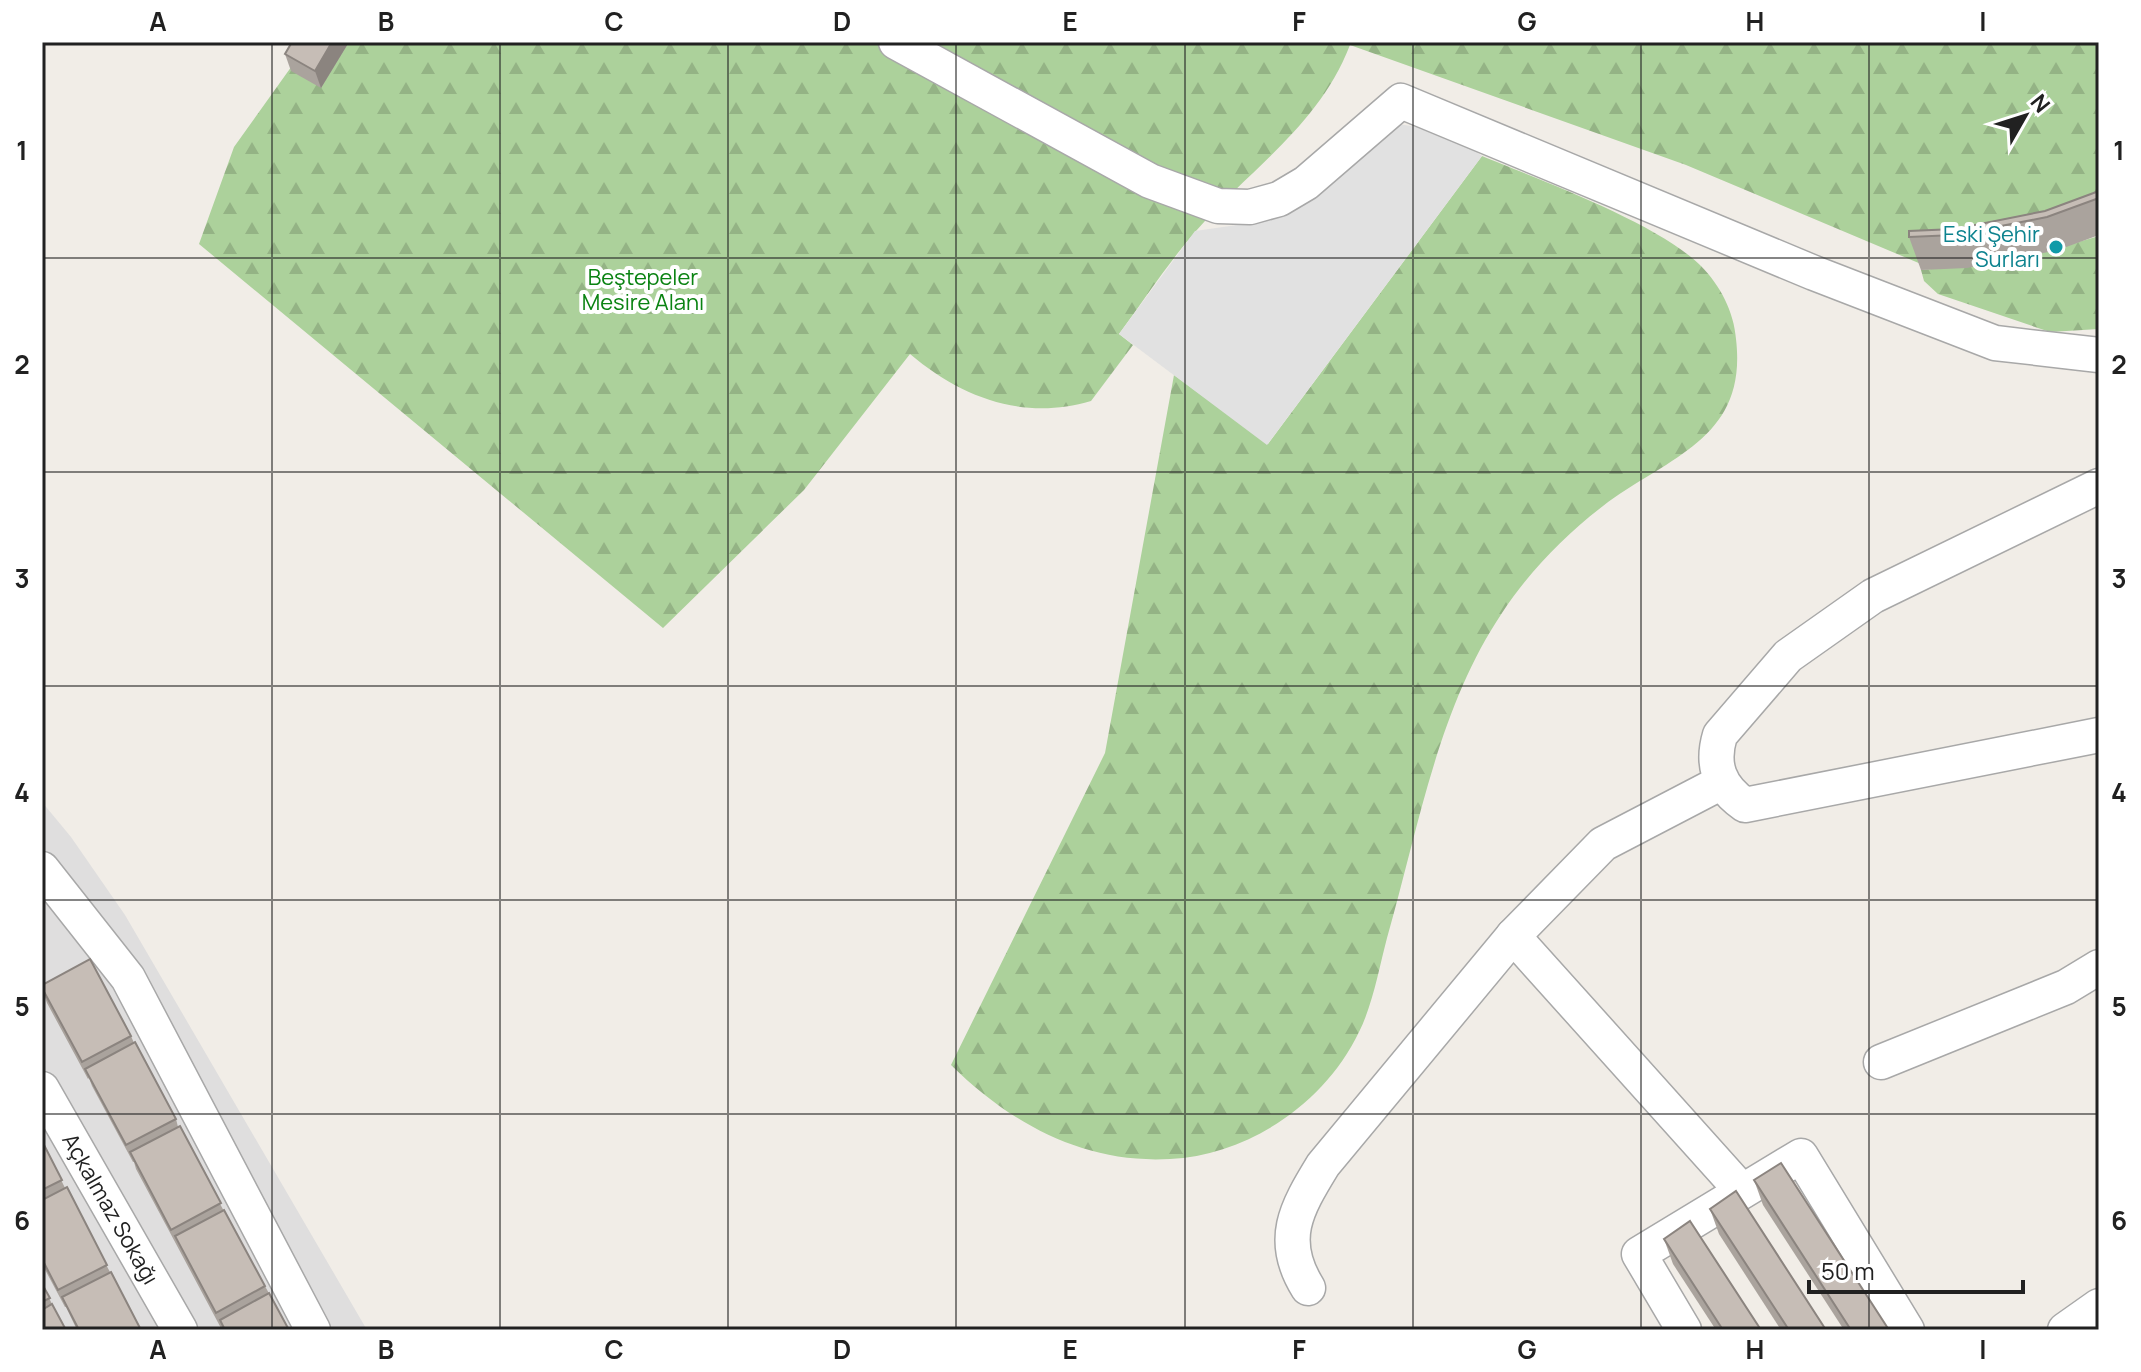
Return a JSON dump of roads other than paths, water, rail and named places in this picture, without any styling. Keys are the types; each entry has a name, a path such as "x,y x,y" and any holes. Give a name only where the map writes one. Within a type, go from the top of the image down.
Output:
{"street":[{"path":"896,42 1150,181 1218,206 1250,207 1279,199 1306,183 1401,101 1814,273 1995,343 2099,355"},
{"path":"2099,486 1873,596 1788,656 1720,735 1715,751 1722,782 1745,805 2099,735"},
{"path":"1308,1288 1297,1270 1291,1250 1292,1229 1304,1195 1323,1165 1513,936 1603,844 1722,782"},
{"path":"42,869 128,978 313,1330"},
{"path":"1513,936 1742,1191"},
{"path":"1881,1062 2066,987 2099,967"},
{"name":"Açkalmaz Sokağı","path":"42,1089 180,1330"},
{"path":"1684,1330 1639,1254 1801,1156 1907,1330"},
{"path":"2065,1330 2099,1306"}],"place":[{"name":"Eski Şehir Surları","path":"2056,247"}],"park label":[{"name":"Beştepeler Mesire Alanı","path":"643,290"}]}
